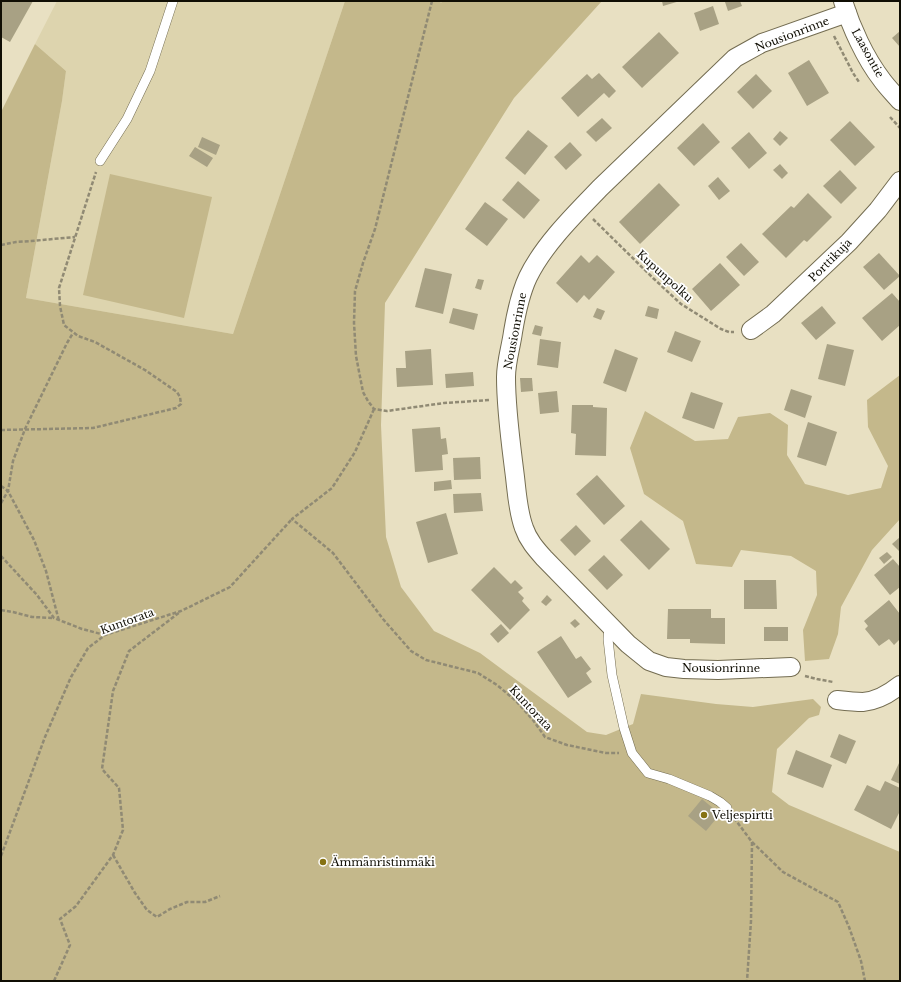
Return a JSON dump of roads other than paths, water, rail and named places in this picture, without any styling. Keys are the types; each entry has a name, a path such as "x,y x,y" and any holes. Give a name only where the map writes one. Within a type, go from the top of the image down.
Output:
{"street":[{"name":"Laasontie","path":"845,7 869,61 881,79 900,101"},
{"name":"Nousionrinne","path":"791,667 718,670 666,667 649,661 628,644 532,544 524,528 513,465 506,376 514,324 527,279 532,268 546,247 581,207 735,58 762,43 845,7"},
{"name":"Porttikuja","path":"751,330 773,314 849,242 878,210 900,181"},
{"path":"839,691 864,702 879,698 900,685"}],"lane":[{"path":"100,161 127,119 150,71 173,1"},
{"path":"609,624 608,639 612,675 624,728 632,753 648,773 669,779 710,796 727,808"}],"place":[{"name":"Veljespirtti","path":"704,815"},
{"name":"Ämmänristinmäki","path":"323,862"}]}
